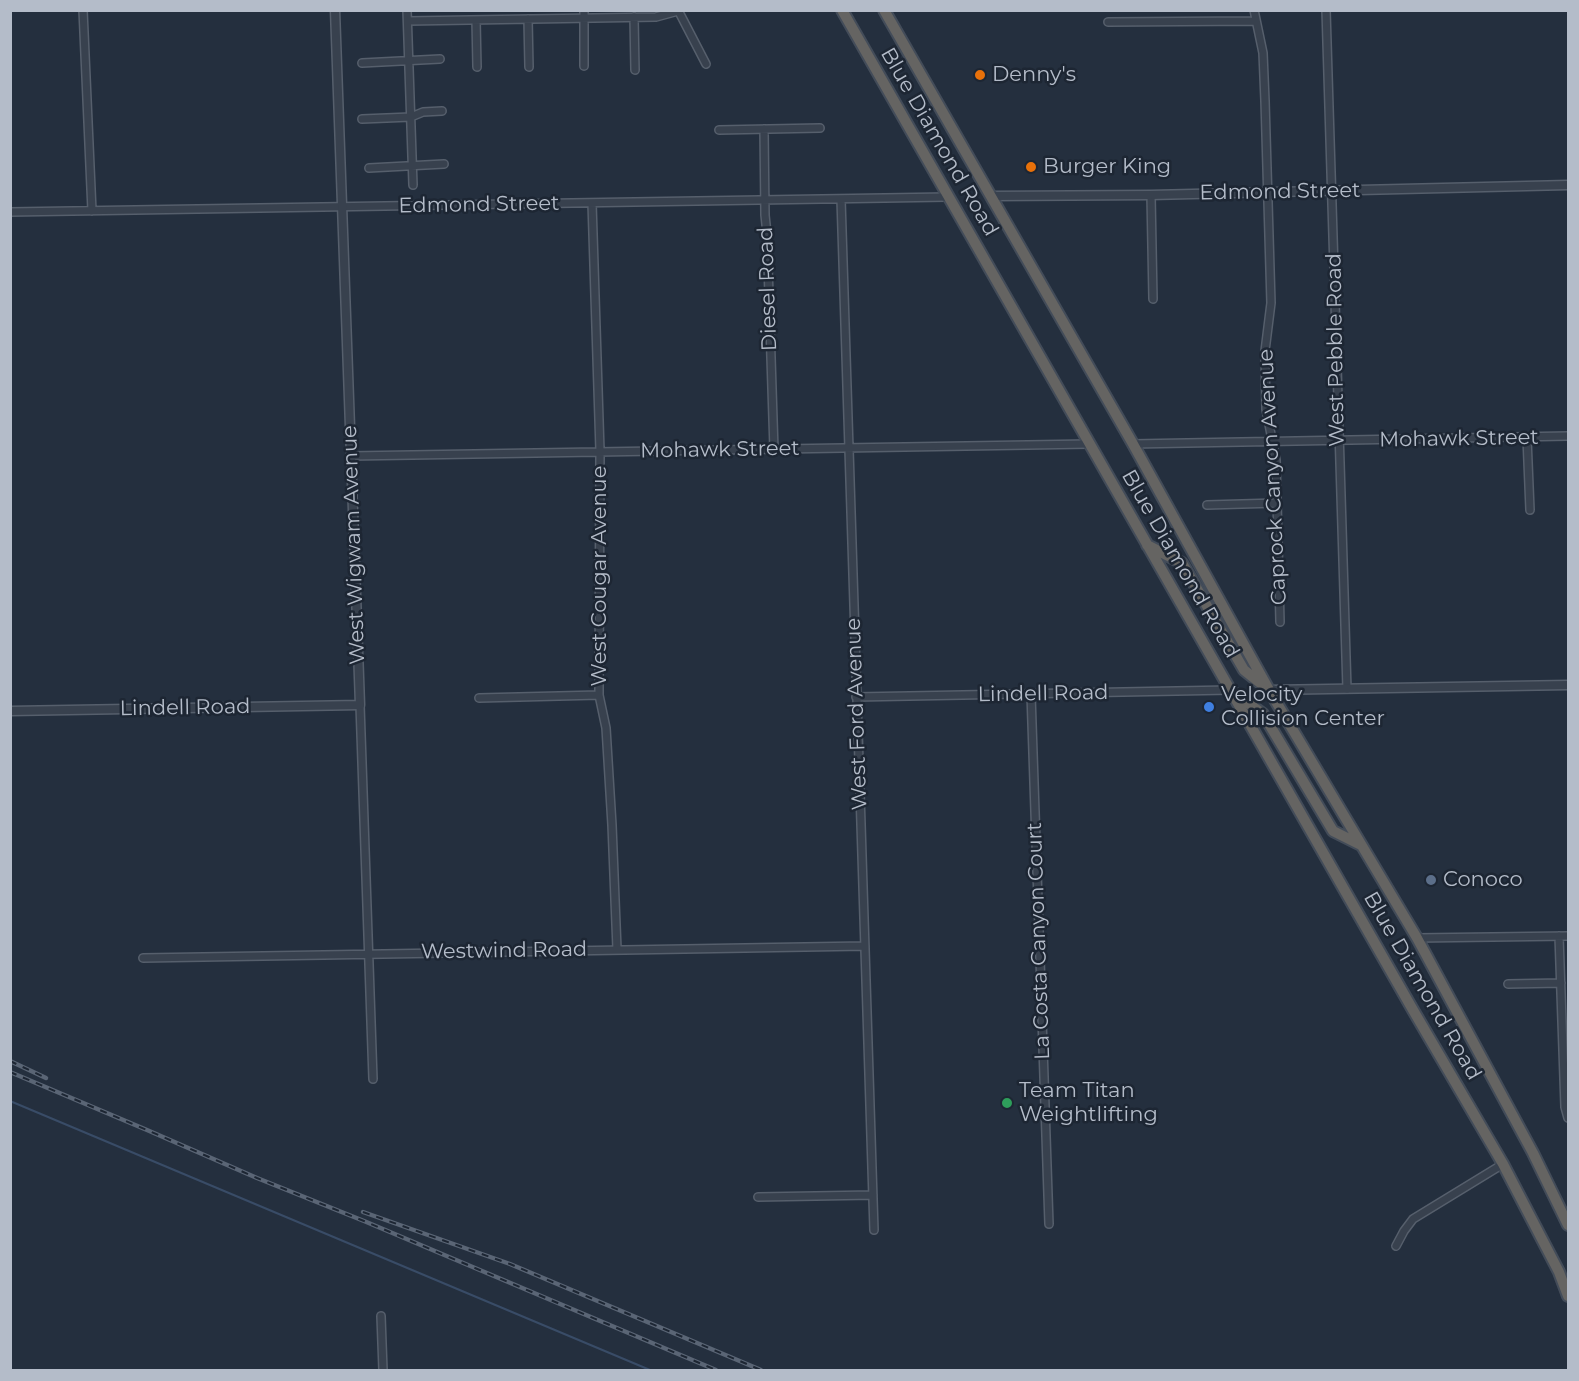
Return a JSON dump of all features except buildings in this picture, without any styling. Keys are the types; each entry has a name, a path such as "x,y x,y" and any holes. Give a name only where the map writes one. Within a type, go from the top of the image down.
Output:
{"highway":[{"name":"Blue Diamond Road","path":"842,10 1503,1164 1569,1296"},
{"name":"Blue Diamond Road","path":"884,10 1133,444 1269,690 1417,938 1533,1153 1569,1225"},
{"path":"1147,544 1182,563 1244,670 1269,690"},
{"path":"1230,690 1263,714 1333,831 1361,845"}],"street":[{"path":"83,10 92,211"},
{"name":"West Wigwam Avenue","path":"335,10 373,1079"},
{"path":"408,10 413,185"},
{"path":"440,10 440,21"},
{"path":"485,10 485,20"},
{"name":"Caprock Canyon Avenue","path":"1254,10 1263,52 1271,303 1265,351 1266,409 1276,460 1280,622"},
{"name":"West Pebble Road","path":"1326,10 1347,689"},
{"path":"408,21 485,20 584,14 656,17 678,11 706,64"},
{"path":"584,14 584,66"},
{"path":"529,16 529,67"},
{"path":"634,17 635,70"},
{"path":"476,20 477,67"},
{"path":"1108,22 1256,21"},
{"path":"362,63 440,59"},
{"path":"363,119 411,117 423,112 442,111"},
{"path":"719,130 820,128"},
{"name":"Diesel Road","path":"764,129 774,450"},
{"path":"369,168 444,164"},
{"name":"Edmond Street","path":"991,196 1151,195 1569,185"},
{"path":"1151,195 1153,299"},
{"name":"Edmond Street","path":"10,212 948,197"},
{"name":"West Ford Avenue","path":"841,199 874,1230"},
{"name":"West Cougar Avenue","path":"592,203 600,451 599,695 606,728 617,949"},
{"name":"Mohawk Street","path":"1133,444 1569,436"},
{"path":"1527,438 1530,510"},
{"name":"Mohawk Street","path":"351,456 1089,444"},
{"path":"1207,505 1277,503"},
{"path":"1269,690 1569,685"},
{"name":"Lindell Road","path":"856,697 1230,690"},
{"name":"La Costa Canyon Court","path":"1031,694 1049,1224"},
{"path":"479,698 599,695"},
{"name":"Lindell Road","path":"10,711 360,705"},
{"path":"1559,936 1565,1107 1569,1118"},
{"path":"1417,938 1569,936"},
{"name":"Westwind Road","path":"143,958 865,946"},
{"path":"1508,984 1561,983"},
{"path":"1396,1246 1413,1219 1503,1164"},
{"path":"758,1197 873,1195"},
{"path":"381,1316 383,1371"}],"waterway":[{"path":"10,1101 650,1370"}],"railway":[{"path":"10,1061 46,1078"},
{"path":"10,1072 716,1370"},
{"path":"363,1212 510,1264 761,1370"}],"place":[{"name":"Denny's","path":"980,75"},
{"name":"Burger King","path":"1031,167"},
{"name":"Velocity Collision Center","path":"1209,707"},
{"name":"Conoco","path":"1431,880"},
{"name":"Team Titan Weightlifting","path":"1007,1103"}]}
